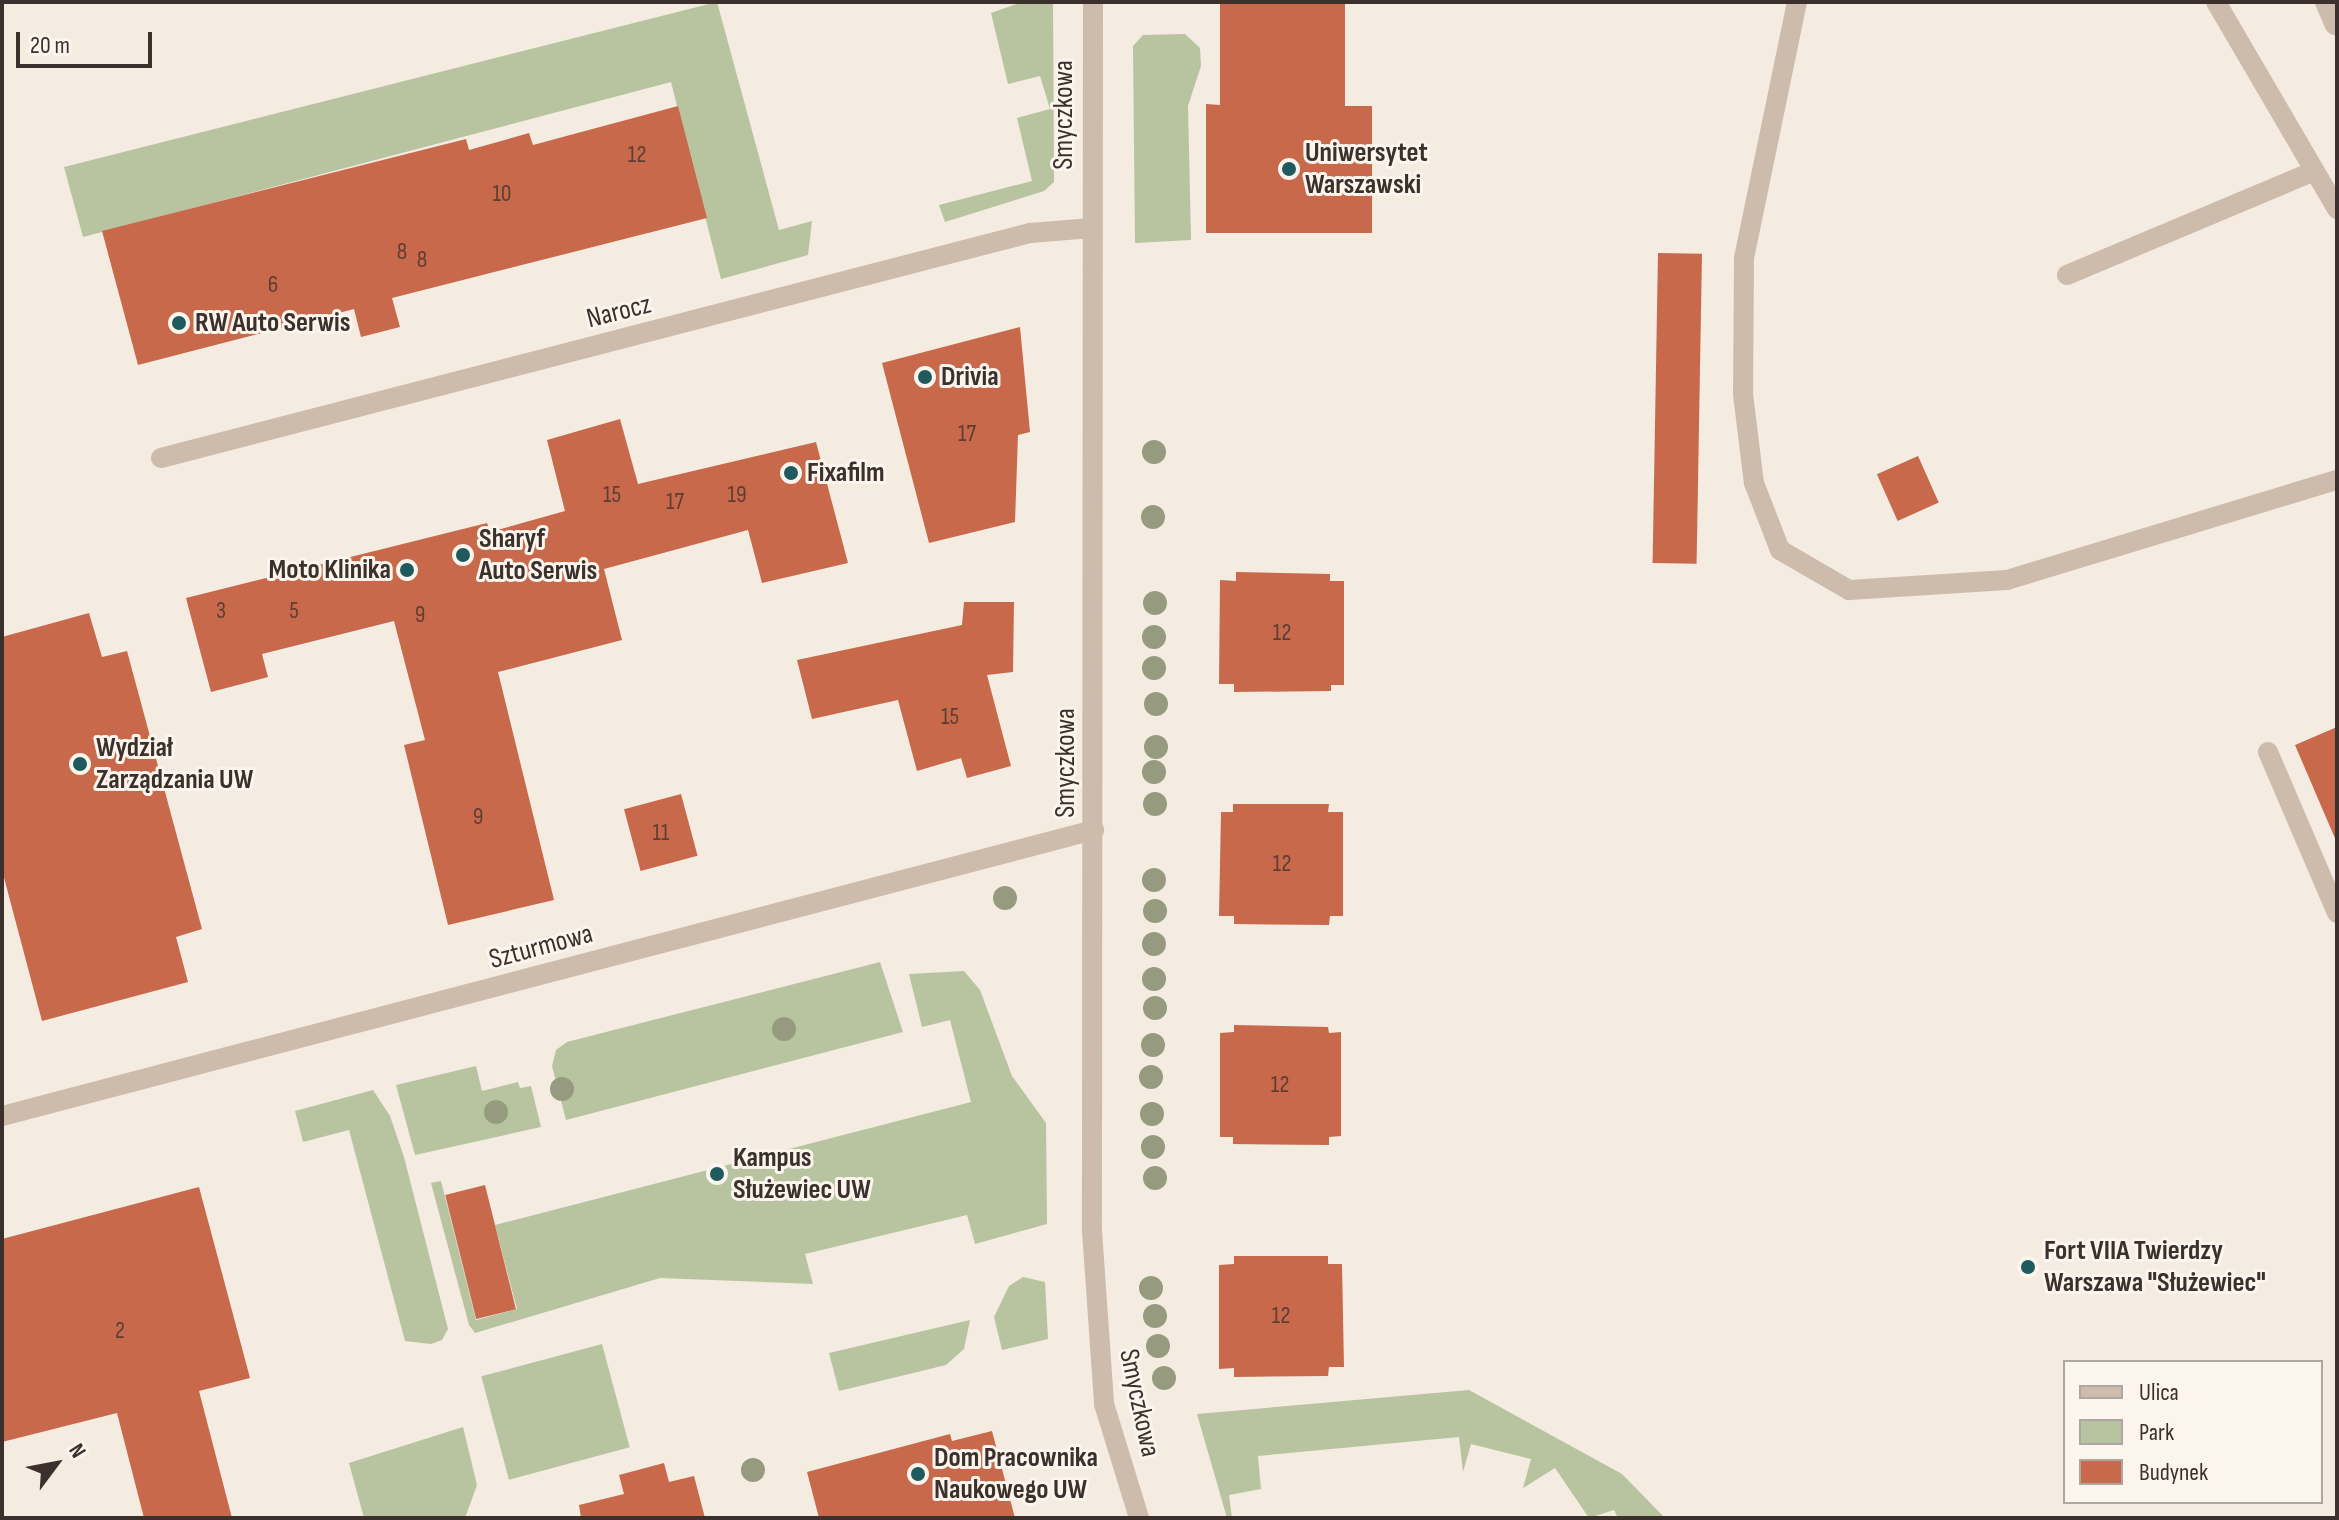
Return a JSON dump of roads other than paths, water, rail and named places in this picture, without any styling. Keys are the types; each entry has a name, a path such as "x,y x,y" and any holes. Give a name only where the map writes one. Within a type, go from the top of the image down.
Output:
{"street":[{"name":"Smyczkowa","path":"1093,2 1095,1317 1104,1404 1139,1518"},
{"path":"1797,2 1744,258 1743,394 1754,483 1780,550 1849,590 2007,580 2337,480"},
{"path":"2216,2 2337,209"},
{"path":"2325,2 2335,25"},
{"path":"2067,275 2314,171"},
{"name":"Narocz","path":"161,458 1030,233 1092,228"},
{"path":"2268,752 2337,913"},
{"name":"Szturmowa","path":"2,1116 1094,830"}],"place":[{"name":"Uniwersytet Warszawski","path":"1289,169"},
{"name":"RW Auto Serwis","path":"179,323"},
{"name":"Drivia","path":"925,377"},
{"name":"Fixafilm","path":"791,473"},
{"name":"Sharyf Auto Serwis","path":"463,555"},
{"name":"Moto Klinika","path":"407,570"},
{"name":"Wydział Zarządzania UW","path":"80,764"},
{"name":"Kampus Służewiec UW","path":"717,1174"},
{"name":"Fort VIIA Twierdzy Warszawa \"Służewiec\"","path":"2028,1267"},
{"name":"Dom Pracownika Naukowego UW","path":"918,1474"}]}
